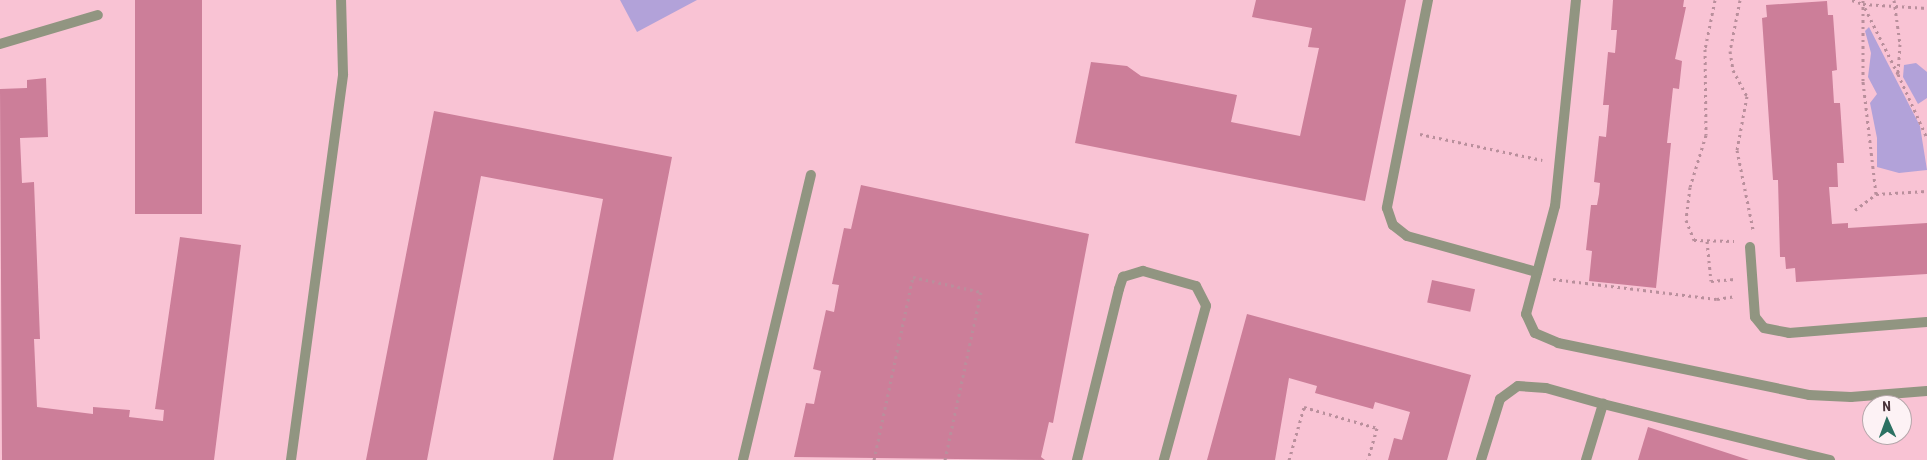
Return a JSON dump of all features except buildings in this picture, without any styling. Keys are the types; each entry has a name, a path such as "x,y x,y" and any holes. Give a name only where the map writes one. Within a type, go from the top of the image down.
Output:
{"lane":[{"path":"291,460 343,74 341,0"},
{"path":"1428,0 1387,208 1393,225 1407,236 1537,272"},
{"path":"1576,0 1555,206 1526,314 1535,332 1558,342 1809,395 1851,397 1927,391"},
{"path":"0,44 98,15"},
{"path":"743,460 811,175"},
{"path":"1750,247 1755,317 1764,328 1789,333 1927,322"},
{"path":"1077,460 1119,289 1123,278 1143,271 1196,286 1206,306 1164,460"},
{"path":"1481,460 1500,399 1518,386 1603,404 1830,460"},
{"path":"1586,460 1603,404"}],"path":[{"path":"1715,0 1705,49 1706,134 1690,187 1686,220 1694,240 1736,241 1750,247 1753,228 1738,150 1747,96 1733,70 1730,51 1740,0"},
{"path":"1852,0 1894,8 1927,8"},
{"path":"1894,0 1900,44 1898,74"},
{"path":"1863,2 1927,138"},
{"path":"1863,2 1862,81 1876,194"},
{"path":"1403,131 1518,153"},
{"path":"1856,210 1876,194 1927,191"},
{"path":"1707,241 1710,281 1740,278"},
{"path":"1537,272 1555,280 1718,299 1732,298 1740,294 1740,288"},
{"path":"874,460 913,277 982,292 945,460"},
{"path":"1289,460 1304,407 1377,428 1368,460"}],"shaded area":[{"path":"620,0 697,0 637,32"},
{"path":"1869,27 1920,126 1927,170 1899,173 1877,167 1877,138 1870,103 1877,94 1868,77 1871,53 1865,31"},
{"path":"1916,63 1927,72 1927,98 1918,104 1903,77 1904,65"}]}
